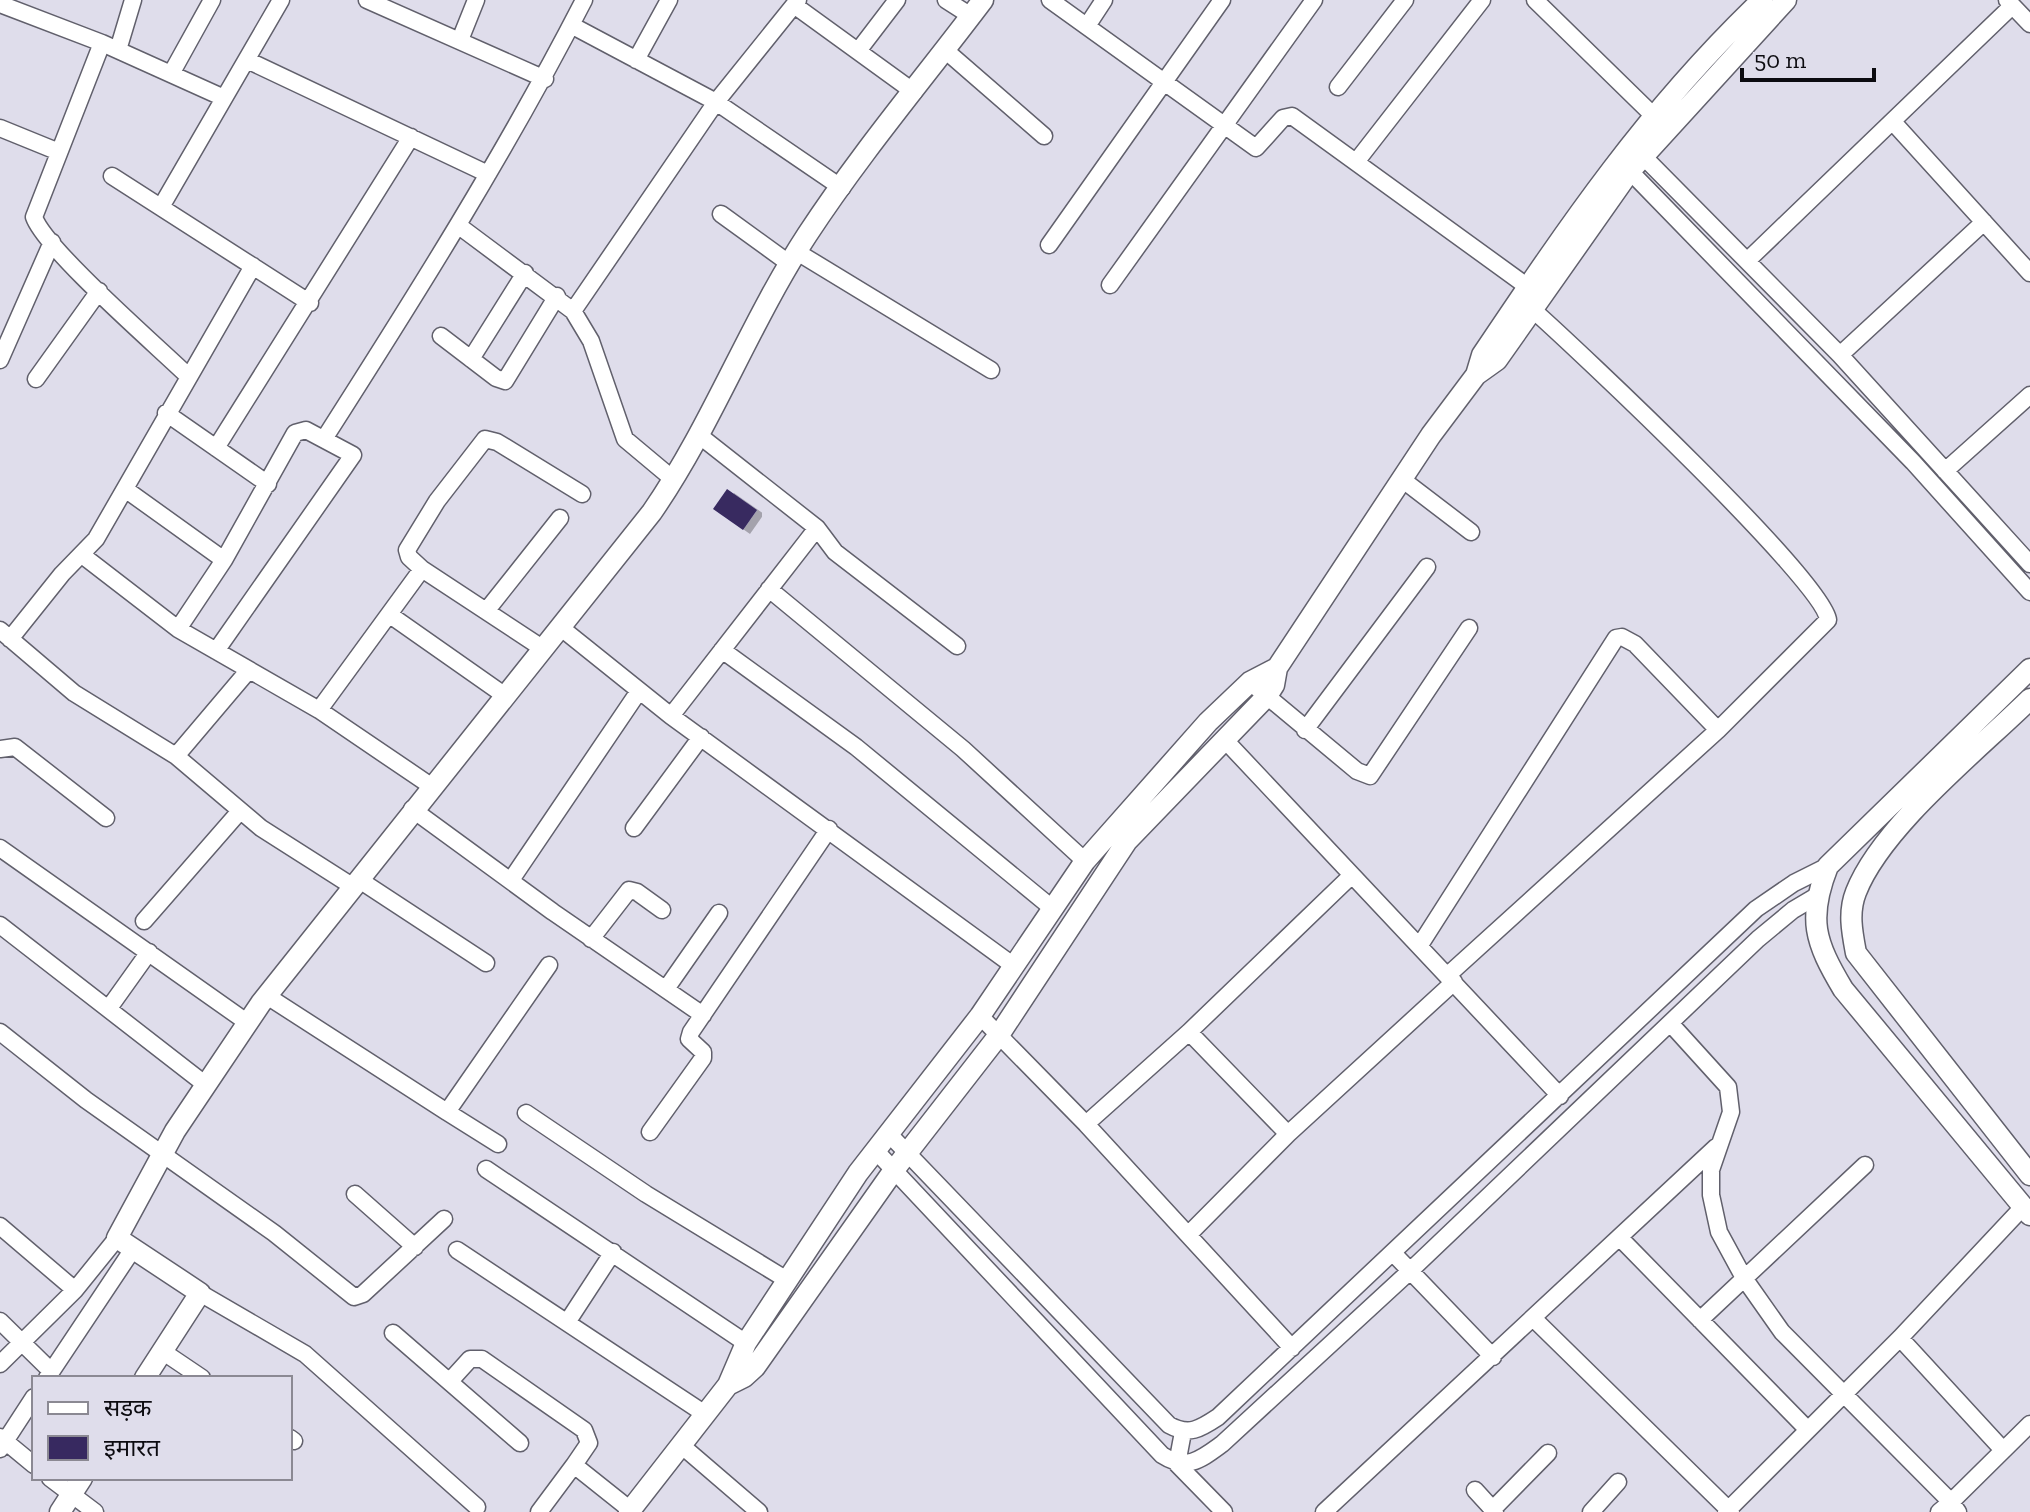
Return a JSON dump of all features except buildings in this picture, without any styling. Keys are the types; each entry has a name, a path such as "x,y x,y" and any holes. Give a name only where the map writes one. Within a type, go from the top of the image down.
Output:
{"street":[{"path":"133,0 59,152 34,217 52,242 99,291 188,376"},
{"path":"171,74 212,0"},
{"path":"161,207 281,0"},
{"path":"367,0 545,79"},
{"path":"460,40 476,0"},
{"path":"324,439 459,226 545,79 584,0"},
{"path":"636,60 669,0"},
{"path":"858,51 897,0"},
{"path":"0,1321 49,1375 125,1244 163,1152 248,1023 412,809 674,480 793,258 977,8 946,0"},
{"path":"1050,0 1259,148 1285,116 1292,116 1528,287"},
{"path":"1087,26 1104,0"},
{"path":"1049,245 1222,0"},
{"path":"1110,285 1314,0"},
{"path":"1338,87 1405,0"},
{"path":"1356,162 1482,0"},
{"path":"1535,0 1667,130"},
{"path":"1172,776 1224,739 1267,696 1274,685 1277,668 1476,375 1479,359 1528,287 1630,157 1667,130 1786,0"},
{"path":"1476,375 1492,366 1532,309 1630,157 1652,115 1757,1"},
{"path":"573,311 716,102 796,3 914,92"},
{"path":"1748,260 1893,122 2010,3 2030,24"},
{"path":"0,4 110,47 224,98"},
{"path":"571,25 716,102 842,188"},
{"path":"945,50 1044,136"},
{"path":"247,60 488,174"},
{"path":"1893,122 2030,273"},
{"path":"0,128 59,152"},
{"path":"216,448 310,303 411,137"},
{"path":"1630,157 1748,260 1840,355 2030,564"},
{"path":"1630,157 2030,592"},
{"path":"112,176 310,303"},
{"path":"721,214 991,370"},
{"path":"1840,355 1984,222"},
{"path":"459,226 557,296 573,311 591,341 625,439 674,480"},
{"path":"0,360 52,242"},
{"path":"253,266 125,489 82,555 5,635 74,693 176,756 279,841 355,883 486,963"},
{"path":"471,359 525,273"},
{"path":"36,379 99,291"},
{"path":"441,336 505,381 557,296"},
{"path":"1188,1235 1288,1134 1718,730 1828,620 1819,598 1751,524 1619,388 1532,309"},
{"path":"1945,471 2030,395"},
{"path":"166,413 268,484"},
{"path":"178,629 224,560 299,430 353,455 216,651"},
{"path":"700,436 817,528 835,552 957,646"},
{"path":"542,648 422,569 407,555 407,550 437,501 485,439 497,442 582,494"},
{"path":"1403,480 1471,532"},
{"path":"125,489 224,560"},
{"path":"487,610 560,518"},
{"path":"671,716 817,528"},
{"path":"82,555 178,629 319,710 431,786"},
{"path":"1305,730 1427,567"},
{"path":"319,710 422,569"},
{"path":"769,589 963,749 1085,861"},
{"path":"390,615 504,695"},
{"path":"560,627 671,716 1014,966"},
{"path":"1250,682 1305,730 1362,774 1370,776 1469,628"},
{"path":"1420,945 1616,638 1622,637 1635,644 1718,730"},
{"path":"722,650 856,747 1052,908"},
{"path":"574,1465 631,1511 728,1385 746,1343 875,1150 980,1016 1085,861 1172,776 1250,682 1277,668"},
{"path":"875,1150 900,1162 1169,1425 1183,1432 1200,1429 1218,1417 1292,1348 1756,909 1794,883 1828,866 2030,669"},
{"path":"176,756 248,671"},
{"path":"511,880 639,691"},
{"path":"2030,699 1902,824 1872,862 1855,893 1850,921 1856,953 2030,1175"},
{"path":"634,828 701,737"},
{"path":"1224,739 1560,1096"},
{"path":"0,749 15,747 106,818"},
{"path":"412,809 591,939 703,1015"},
{"path":"728,1385 755,1367 900,1162 999,1035 1141,809"},
{"path":"144,921 240,811"},
{"path":"650,1132 703,1058 703,1052 689,1039 703,1015 829,829"},
{"path":"0,848 248,1023"},
{"path":"1534,1319 1729,1511 2026,1211 1843,989 1822,953 1815,924 1815,897 1828,866"},
{"path":"1086,1124 1189,1032 1351,876"},
{"path":"591,939 629,890 637,892 662,910"},
{"path":"1177,1464 1190,1465 1222,1444 1410,1271 1758,939 1793,910 1815,897"},
{"path":"666,989 719,913"},
{"path":"0,925 206,1085"},
{"path":"109,1008 149,952"},
{"path":"447,1112 549,965"},
{"path":"267,996 498,1144"},
{"path":"980,1016 1086,1124 1292,1348"},
{"path":"1670,1023 1728,1087 1731,1112 1711,1170 1713,1214 1744,1278 1782,1332 1845,1393 1949,1509 2030,1424"},
{"path":"0,1032 86,1100 163,1152 354,1297 363,1294 444,1219"},
{"path":"1189,1032 1288,1134"},
{"path":"526,1113 646,1194 787,1280"},
{"path":"888,1133 900,1162 1162,1455 1177,1464 1224,1512"},
{"path":"1324,1512 1717,1146"},
{"path":"1700,1320 1865,1165"},
{"path":"486,1169 746,1343"},
{"path":"355,1194 415,1247"},
{"path":"1,1229 75,1290"},
{"path":"1620,1238 1808,1430"},
{"path":"0,1364 125,1244"},
{"path":"125,1244 200,1293 305,1354 477,1507"},
{"path":"457,1250 705,1414"},
{"path":"568,1321 613,1252"},
{"path":"1393,1253 1493,1357"},
{"path":"146,1376 200,1293"},
{"path":"393,1333 520,1443"},
{"path":"1900,1338 2003,1450"},
{"path":"162,1351 199,1376"},
{"path":"450,1381 470,1359 482,1359 588,1435 589,1443 539,1512"},
{"path":"32,1400 2,1442 32,1464"},
{"path":"1177,1464 1183,1432"},
{"path":"681,1445 759,1512"},
{"path":"1475,1490 1494,1511 1548,1453"},
{"path":"52,1480 95,1512"},
{"path":"1591,1512 1618,1482"}]}
